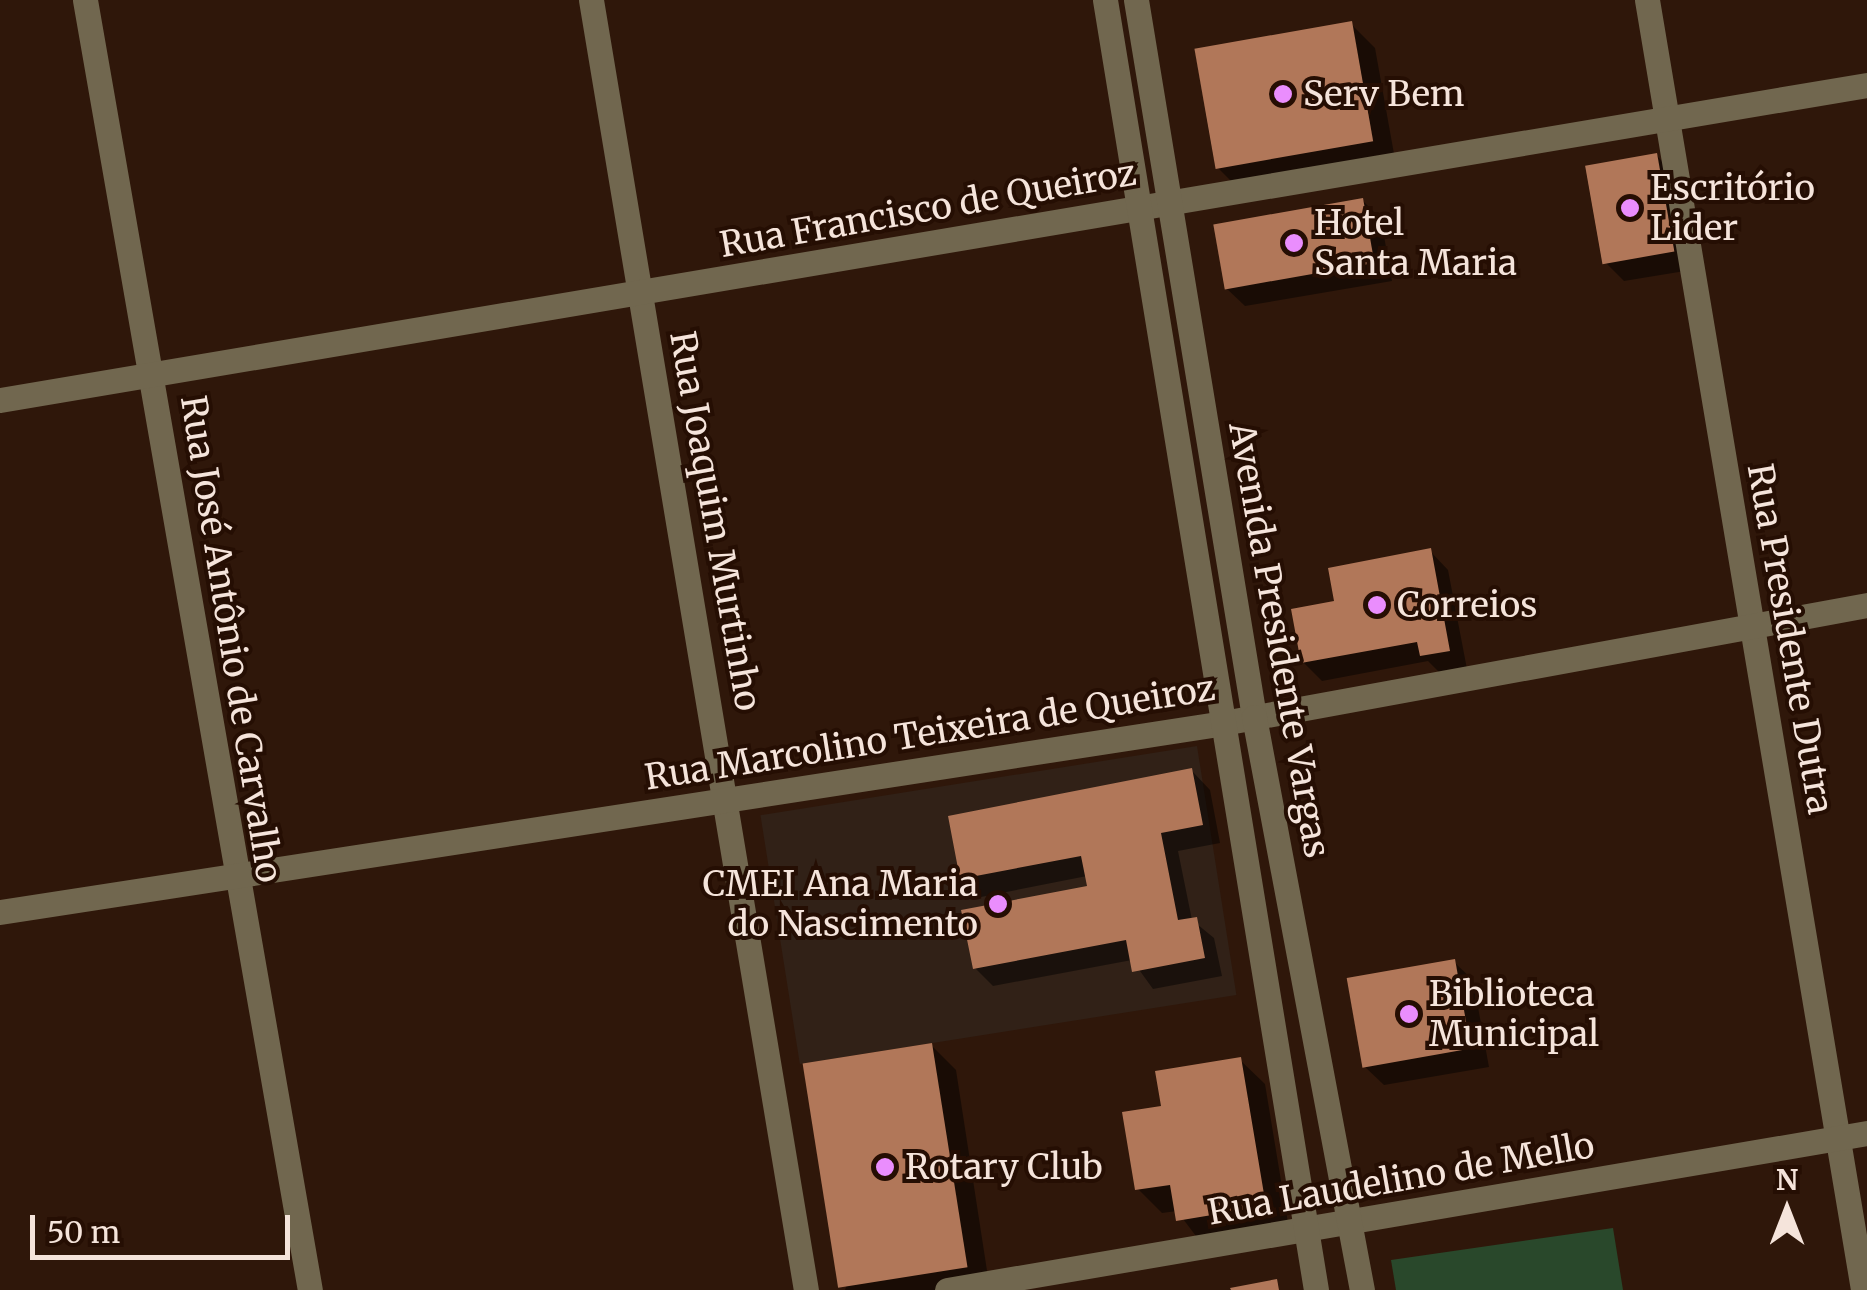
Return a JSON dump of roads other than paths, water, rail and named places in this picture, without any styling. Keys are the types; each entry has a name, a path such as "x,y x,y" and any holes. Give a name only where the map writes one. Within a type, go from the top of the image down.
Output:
{"street":[{"name":"Rua José Antônio de Carvalho","path":"84,0 151,374 233,873 310,1290"},
{"name":"Rua Joaquim Murtinho","path":"592,0 806,1290"},
{"name":"Avenida Presidente Vargas","path":"1104,0 1316,1290"},
{"name":"Avenida Presidente Vargas","path":"1136,0 1254,717 1362,1290"},
{"name":"Rua Presidente Dutra","path":"1647,0 1863,1290"},
{"name":"Rua Francisco de Queiroz","path":"0,400 1867,85"},
{"name":"Rua Marcolino Teixeira de Queiroz","path":"0,912 1224,722 1867,605"},
{"name":"Rua Laudelino de Mello","path":"947,1290 1306,1232 1867,1133"}],"place":[{"name":"Serv Bem","path":"1283,94"},
{"name":"Escritório Lider","path":"1630,208"},
{"name":"Hotel Santa Maria","path":"1294,243"},
{"name":"Correios","path":"1377,605"},
{"name":"CMEI Ana Maria do Nascimento","path":"998,904"},
{"name":"Biblioteca Municipal","path":"1409,1014"},
{"name":"Rotary Club","path":"885,1167"}]}
